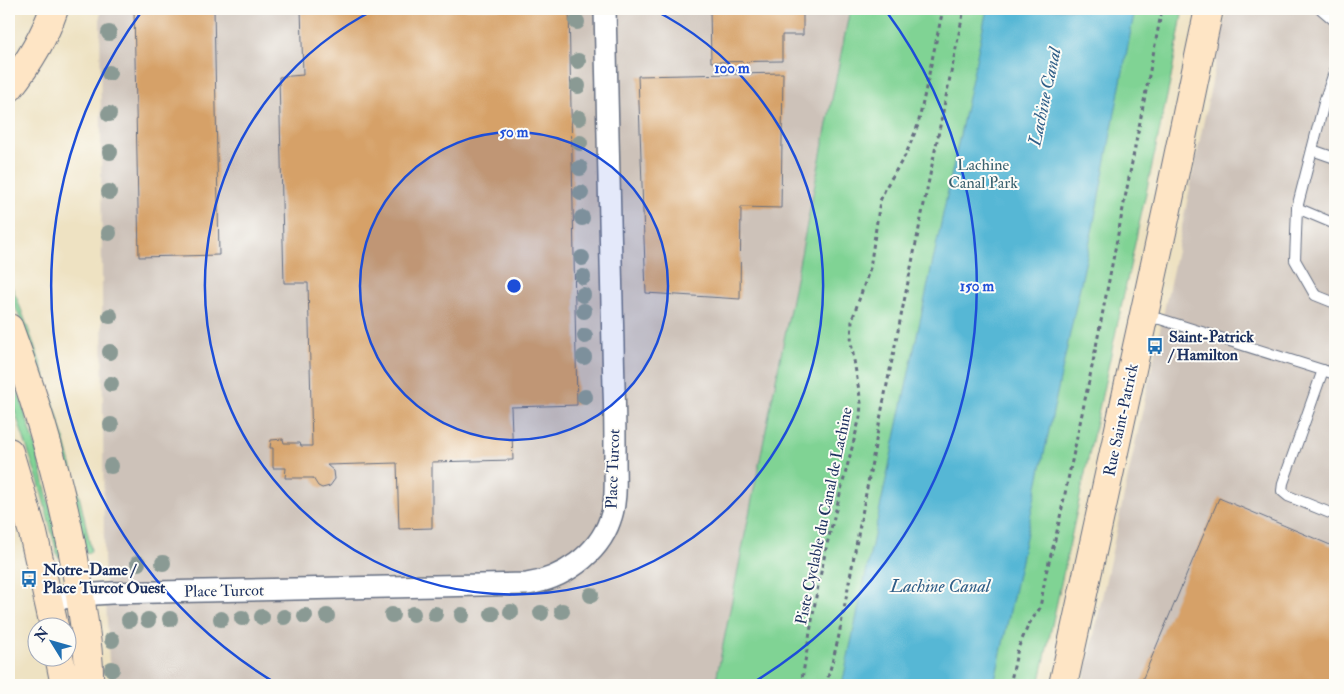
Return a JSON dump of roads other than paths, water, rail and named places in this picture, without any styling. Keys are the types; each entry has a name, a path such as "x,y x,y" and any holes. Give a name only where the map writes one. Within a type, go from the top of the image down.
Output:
{"main road":[{"path":"9,88 44,35 54,9"},
{"name":"Rue Saint-Patrick","path":"1064,685 1208,9"},
{"path":"9,328 36,403 50,450 72,544 88,652 89,685"},
{"path":"9,452 33,533 52,614"},
{"path":"62,666 65,685"}],"street":[{"name":"Place Turcot","path":"52,614 80,595 111,593 527,584 548,580 559,575 578,562 593,548 605,532 610,520 615,487 614,366 605,9"}],"lane":[{"path":"1321,9 1335,21"},
{"path":"1335,70 1332,89 1312,150 1297,208 1296,260 1315,295 1335,303"},
{"path":"1312,150 1335,158"},
{"path":"1297,208 1335,224"},
{"path":"1143,318 1160,319 1335,374"},
{"path":"1323,370 1283,483 1282,491 1288,496 1335,516"}],"water":[{"name":"Lachine Canal","path":"987,9 1135,9 1093,227 994,685 842,685"}],"place":[{"name":"Saint-Patrick / Hamilton","path":"1155,346"},
{"name":"Notre-Dame / Place Turcot Ouest","path":"29,579"}],"park label":[{"name":"Lachine Canal Park","path":"983,174"}]}
